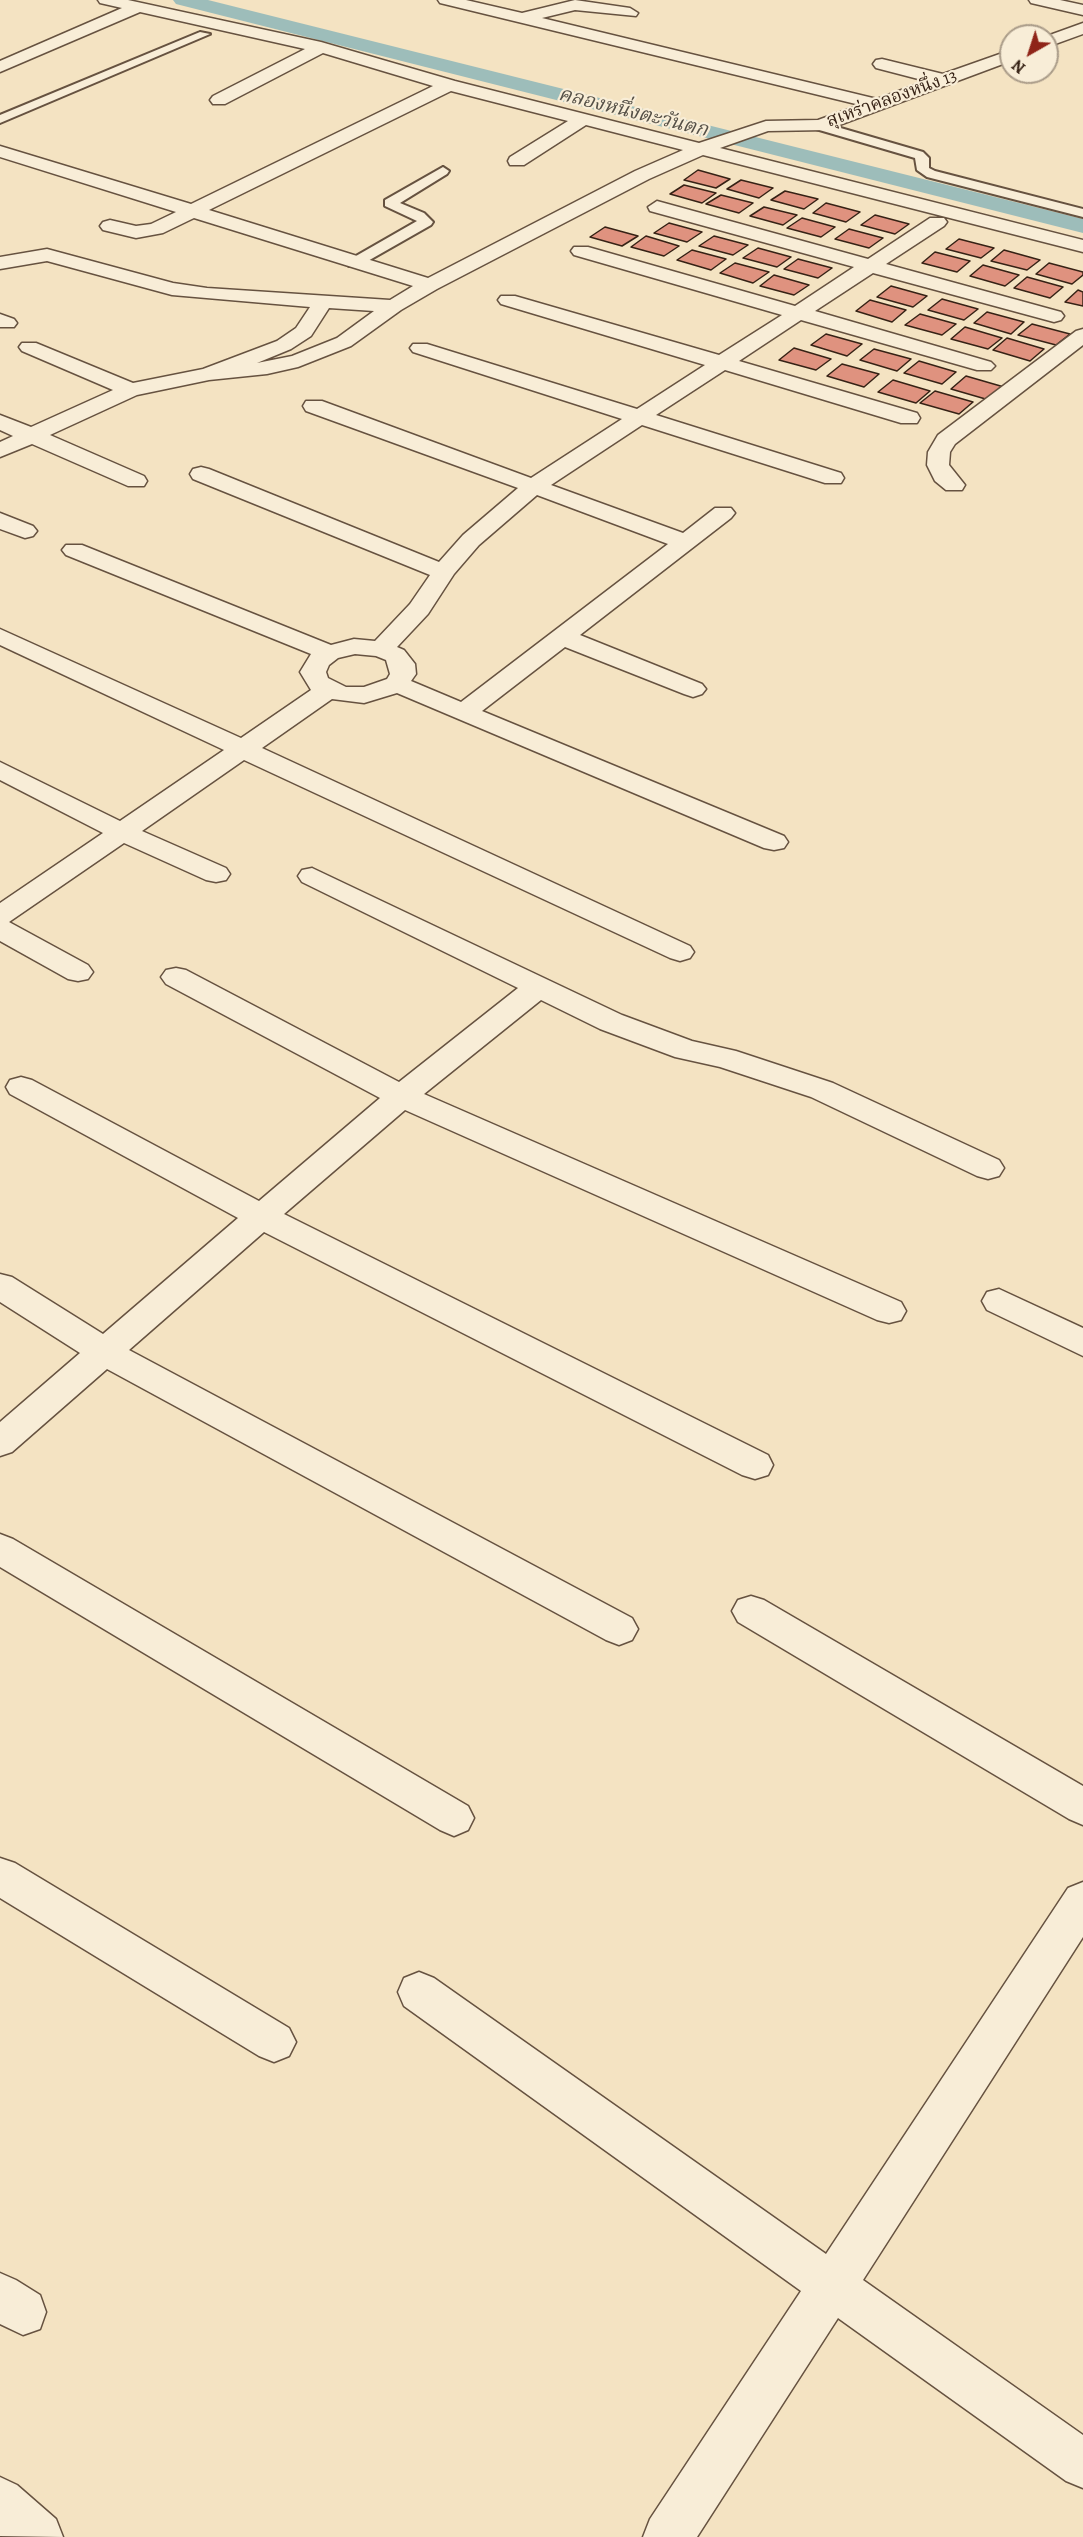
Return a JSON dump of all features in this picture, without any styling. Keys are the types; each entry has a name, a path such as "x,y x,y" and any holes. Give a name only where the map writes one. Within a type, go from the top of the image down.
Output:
{"street":[{"path":"106,0 321,47 449,85 706,147 1083,246"},
{"path":"446,0 878,104"},
{"path":"1037,0 1083,10"},
{"path":"523,18 575,5 630,13"},
{"path":"0,66 139,7"},
{"path":"1059,37 1083,28"},
{"path":"9,42 38,51"},
{"path":"219,100 321,47"},
{"name":"สุเหร่าคลองหนึ่ง 13","path":"209,374 267,368 298,361 344,342 394,306 430,285 642,175 706,147 741,134 780,124 820,126 999,59"},
{"path":"882,64 944,80"},
{"path":"110,226 148,231 449,85"},
{"path":"517,161 585,118"},
{"path":"0,152 430,285"},
{"path":"725,165 1083,260"},
{"path":"657,207 1054,316"},
{"path":"381,649 419,609 437,585 443,572 471,540 534,486 800,314 937,222"},
{"path":"581,251 984,366"},
{"path":"0,263 47,255 172,289 322,303 394,306"},
{"path":"508,300 909,418"},
{"path":"0,450 131,390 209,374 284,345 304,332 322,303"},
{"path":"954,485 943,476 938,465 939,452 946,440 1083,335"},
{"path":"28,347 131,390"},
{"path":"420,348 833,478"},
{"path":"314,406 686,542"},
{"path":"0,422 136,481"},
{"path":"201,474 443,572"},
{"path":"463,713 723,513"},
{"path":"0,520 25,531"},
{"path":"74,550 329,653"},
{"path":"0,636 680,952"},
{"path":"562,637 693,689"},
{"path":"354,646 381,649 395,655 402,664 403,674 396,684 382,691 364,695 345,695 328,690 317,682 313,672 318,661 329,653 354,646"},
{"path":"396,684 774,842"},
{"path":"0,915 328,690"},
{"path":"0,770 122,832 216,874"},
{"path":"312,876 611,1022 686,1050 725,1058 822,1090 988,1168"},
{"path":"0,929 78,972"},
{"path":"176,977 401,1095 889,1311"},
{"path":"0,1442 401,1095 540,986"},
{"path":"21,1087 260,1216 755,1465"},
{"path":"0,1286 103,1351 619,1629"},
{"path":"999,1301 1083,1343"},
{"path":"0,1549 454,1818"},
{"path":"751,1611 1083,1807"},
{"path":"0,1876 274,2042"},
{"path":"668,2537 1083,1901"},
{"path":"419,1992 1083,2464"},
{"path":"0,2502 38,2537"}],"lane":[{"path":"0,119 204,34"},
{"path":"820,126 912,152 923,158 923,170 931,174 1083,213"},
{"path":"354,263 426,222 425,219 390,203 442,171"}],"building":[{"path":"698,170 730,179 716,188 684,180"},
{"path":"741,180 773,188 759,198 727,189"},
{"path":"684,185 716,193 702,203 670,194"},
{"path":"785,191 818,199 804,209 771,200"},
{"path":"721,195 753,203 739,213 706,204"},
{"path":"826,203 860,212 846,222 813,213"},
{"path":"764,207 797,215 783,225 750,216"},
{"path":"875,215 909,224 895,234 861,225"},
{"path":"802,218 835,227 821,237 787,228"},
{"path":"669,223 702,232 687,242 654,233"},
{"path":"605,227 638,236 622,246 590,237"},
{"path":"849,229 883,238 869,248 835,239"},
{"path":"646,236 679,246 664,256 631,247"},
{"path":"714,236 748,245 733,255 699,246"},
{"path":"959,239 994,248 981,258 946,249"},
{"path":"758,248 791,257 777,267 743,258"},
{"path":"692,250 726,259 711,270 677,260"},
{"path":"1004,250 1040,260 1027,270 991,261"},
{"path":"935,252 970,261 957,272 922,263"},
{"path":"798,259 832,268 818,278 784,269"},
{"path":"735,263 769,272 753,283 720,273"},
{"path":"1049,263 1083,272 1083,275 1072,284 1036,274"},
{"path":"983,265 1019,275 1005,286 970,276"},
{"path":"774,275 809,285 794,295 760,286"},
{"path":"1027,277 1063,287 1050,298 1014,288"},
{"path":"891,286 927,296 913,307 877,297"},
{"path":"1078,290 1083,292 1083,306 1065,302"},
{"path":"942,299 978,309 964,320 928,310"},
{"path":"870,300 906,310 892,322 856,311"},
{"path":"987,312 1024,322 1011,334 974,323"},
{"path":"920,314 956,324 942,335 905,325"},
{"path":"1032,324 1070,334 1056,345 1018,335"},
{"path":"965,327 1002,338 988,349 951,339"},
{"path":"826,334 862,344 847,356 811,345"},
{"path":"1007,338 1044,349 1030,361 993,350"},
{"path":"794,348 831,359 816,370 779,360"},
{"path":"874,349 911,359 897,371 860,360"},
{"path":"919,361 956,372 942,384 904,373"},
{"path":"842,364 879,374 864,387 827,376"},
{"path":"966,376 1004,387 989,400 951,389"},
{"path":"893,380 930,391 916,403 878,392"},
{"path":"935,391 973,402 959,414 920,403"}],"waterway":[{"name":"คลองหนึ่งตะวันตก","path":"183,0 1083,226"}]}
